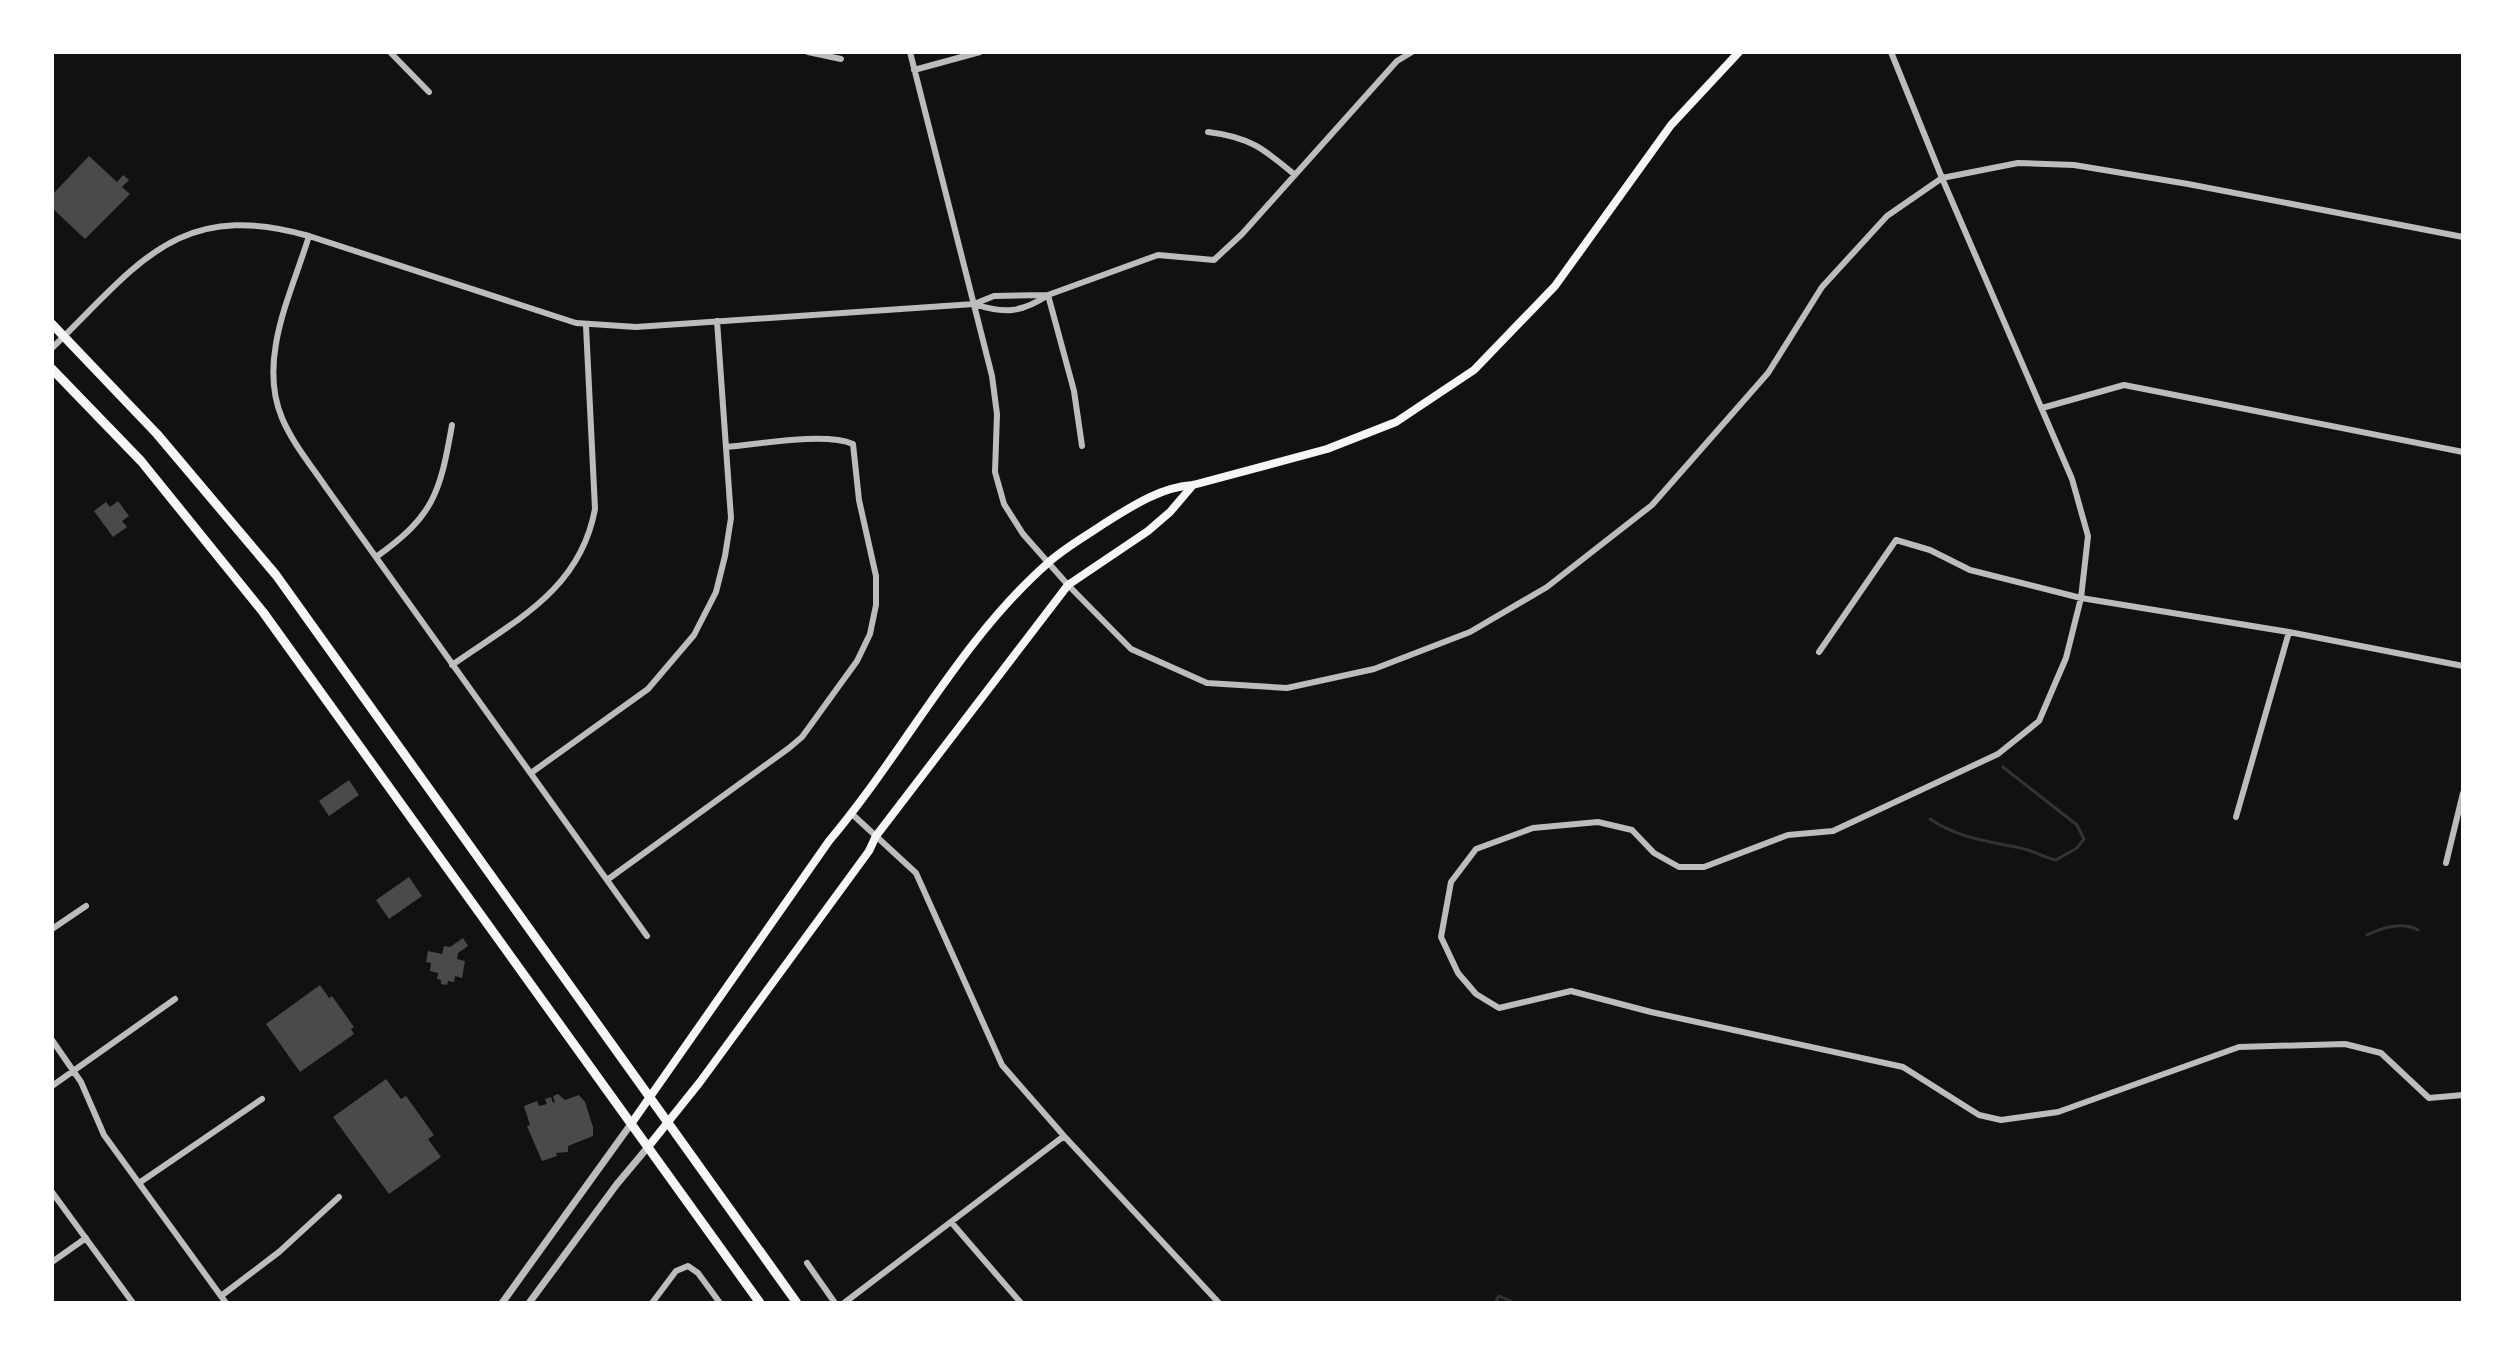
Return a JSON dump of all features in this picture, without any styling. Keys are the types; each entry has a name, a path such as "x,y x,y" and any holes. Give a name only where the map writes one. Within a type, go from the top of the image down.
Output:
{"main road":[{"path":"631,1124 829,841 852,814 946,682 994,620 1049,562 1122,512 1172,487 1193,485 1327,449 1396,422 1474,370 1555,286 1671,125 1739,52"},
{"path":"52,324 167,445 276,575 797,1303"},
{"path":"52,369 141,461 234,575 760,1303"},
{"path":"648,1147 700,1082 832,902 869,851 876,836 1068,585 1148,531 1170,512 1193,485"}],"street":[{"path":"390,52 429,92"},
{"path":"808,52 841,59"},
{"path":"910,52 996,398 995,472 1004,504 1023,534 1131,649 1207,683 1287,688 1374,669 1470,632 1547,587 1652,505 1768,373 1822,287 1887,216 1942,178 2018,163 2074,165 2463,237"},
{"path":"914,70 980,52"},
{"path":"1397,61 1399,52"},
{"path":"974,304 997,312 1031,306 1048,295 1158,255 1214,260 1242,234 1397,61 1412,52"},
{"path":"1891,52 2072,479 2088,536 2081,598 2066,658 2039,721 1998,754 1833,831 1788,835 1704,867 1679,867 1654,853 1632,830 1598,822 1533,828 1476,849 1451,882 1441,937 1458,973 1476,994 1499,1008 1571,991 1651,1012 1903,1067 1979,1115 2001,1120 2058,1112 2239,1047 2345,1044 2381,1053 2429,1098 2463,1095"},
{"path":"1208,132 1235,135 1262,147 1295,175"},
{"path":"52,348 135,265 168,243 221,226 246,224 271,226 309,236 586,326 636,327 974,304 994,296 1017,294 1048,295"},
{"path":"309,236 277,340 275,394 280,415 289,433 452,665 647,936"},
{"path":"1017,294 1020,308"},
{"path":"1048,295 1071,377 1082,446"},
{"path":"531,773 648,689 694,635 716,592 731,518 717,321"},
{"path":"452,665 560,585 588,538 595,509 586,326"},
{"path":"2042,408 2124,385 2463,452"},
{"path":"376,557 411,530 433,501 442,482 452,425"},
{"path":"607,880 802,737 857,661 870,634 876,605 876,576 859,500 853,444 842,439 824,439 727,447"},
{"path":"1819,652 1896,540 1930,550 1970,570 2081,598 2289,632 2463,666"},
{"path":"2236,817 2289,632"},
{"path":"2446,863 2463,793"},
{"path":"852,814 916,873 1002,1065 1219,1303"},
{"path":"52,929 86,906"},
{"path":"52,1086 175,999"},
{"path":"52,1040 88,1095 104,1135 226,1303"},
{"path":"139,1183 262,1099"},
{"path":"502,1303 631,1124"},
{"path":"844,1303 1064,1136"},
{"path":"529,1303 648,1147"},
{"path":"52,1192 133,1303"},
{"path":"221,1296 279,1252 339,1197"},
{"path":"951,1222 1021,1303"},
{"path":"52,1262 86,1238"},
{"path":"807,1263 835,1303"},
{"path":"652,1303 676,1271 688,1266 698,1273 720,1303"}],"building":[{"path":"89,156 117,182 123,175 129,180 122,187 130,194 85,239 52,208 52,195"},
{"path":"118,501 129,516 122,521 127,527 113,537 94,511 106,502 110,507"},
{"path":"349,780 359,795 329,816 319,801"},
{"path":"409,877 422,896 389,919 376,900"},
{"path":"463,938 468,946 458,953 457,959 465,961 462,978 455,976 454,982 441,984 441,980 437,979 438,973 430,971 431,963 426,962 428,951 442,954 444,946 450,947"},
{"path":"320,985 329,998 332,996 354,1027 351,1029 354,1034 300,1072 266,1024"},
{"path":"386,1079 401,1099 406,1096 434,1135 428,1139 441,1157 389,1194 333,1117"},
{"path":"558,1094 565,1100 579,1095 585,1102 593,1136 568,1146 568,1152 556,1153 557,1156 542,1161 527,1126 530,1125 524,1106 537,1101 539,1106 547,1104 545,1099 551,1097 553,1103 553,1096"}],"waterway":[{"path":"1930,819 1962,835 2024,849 2056,860 2077,848 2084,839 2077,825 2003,767"},
{"path":"2367,935 2399,926 2418,930"},
{"path":"1495,1303 1499,1296 1515,1303"}]}
